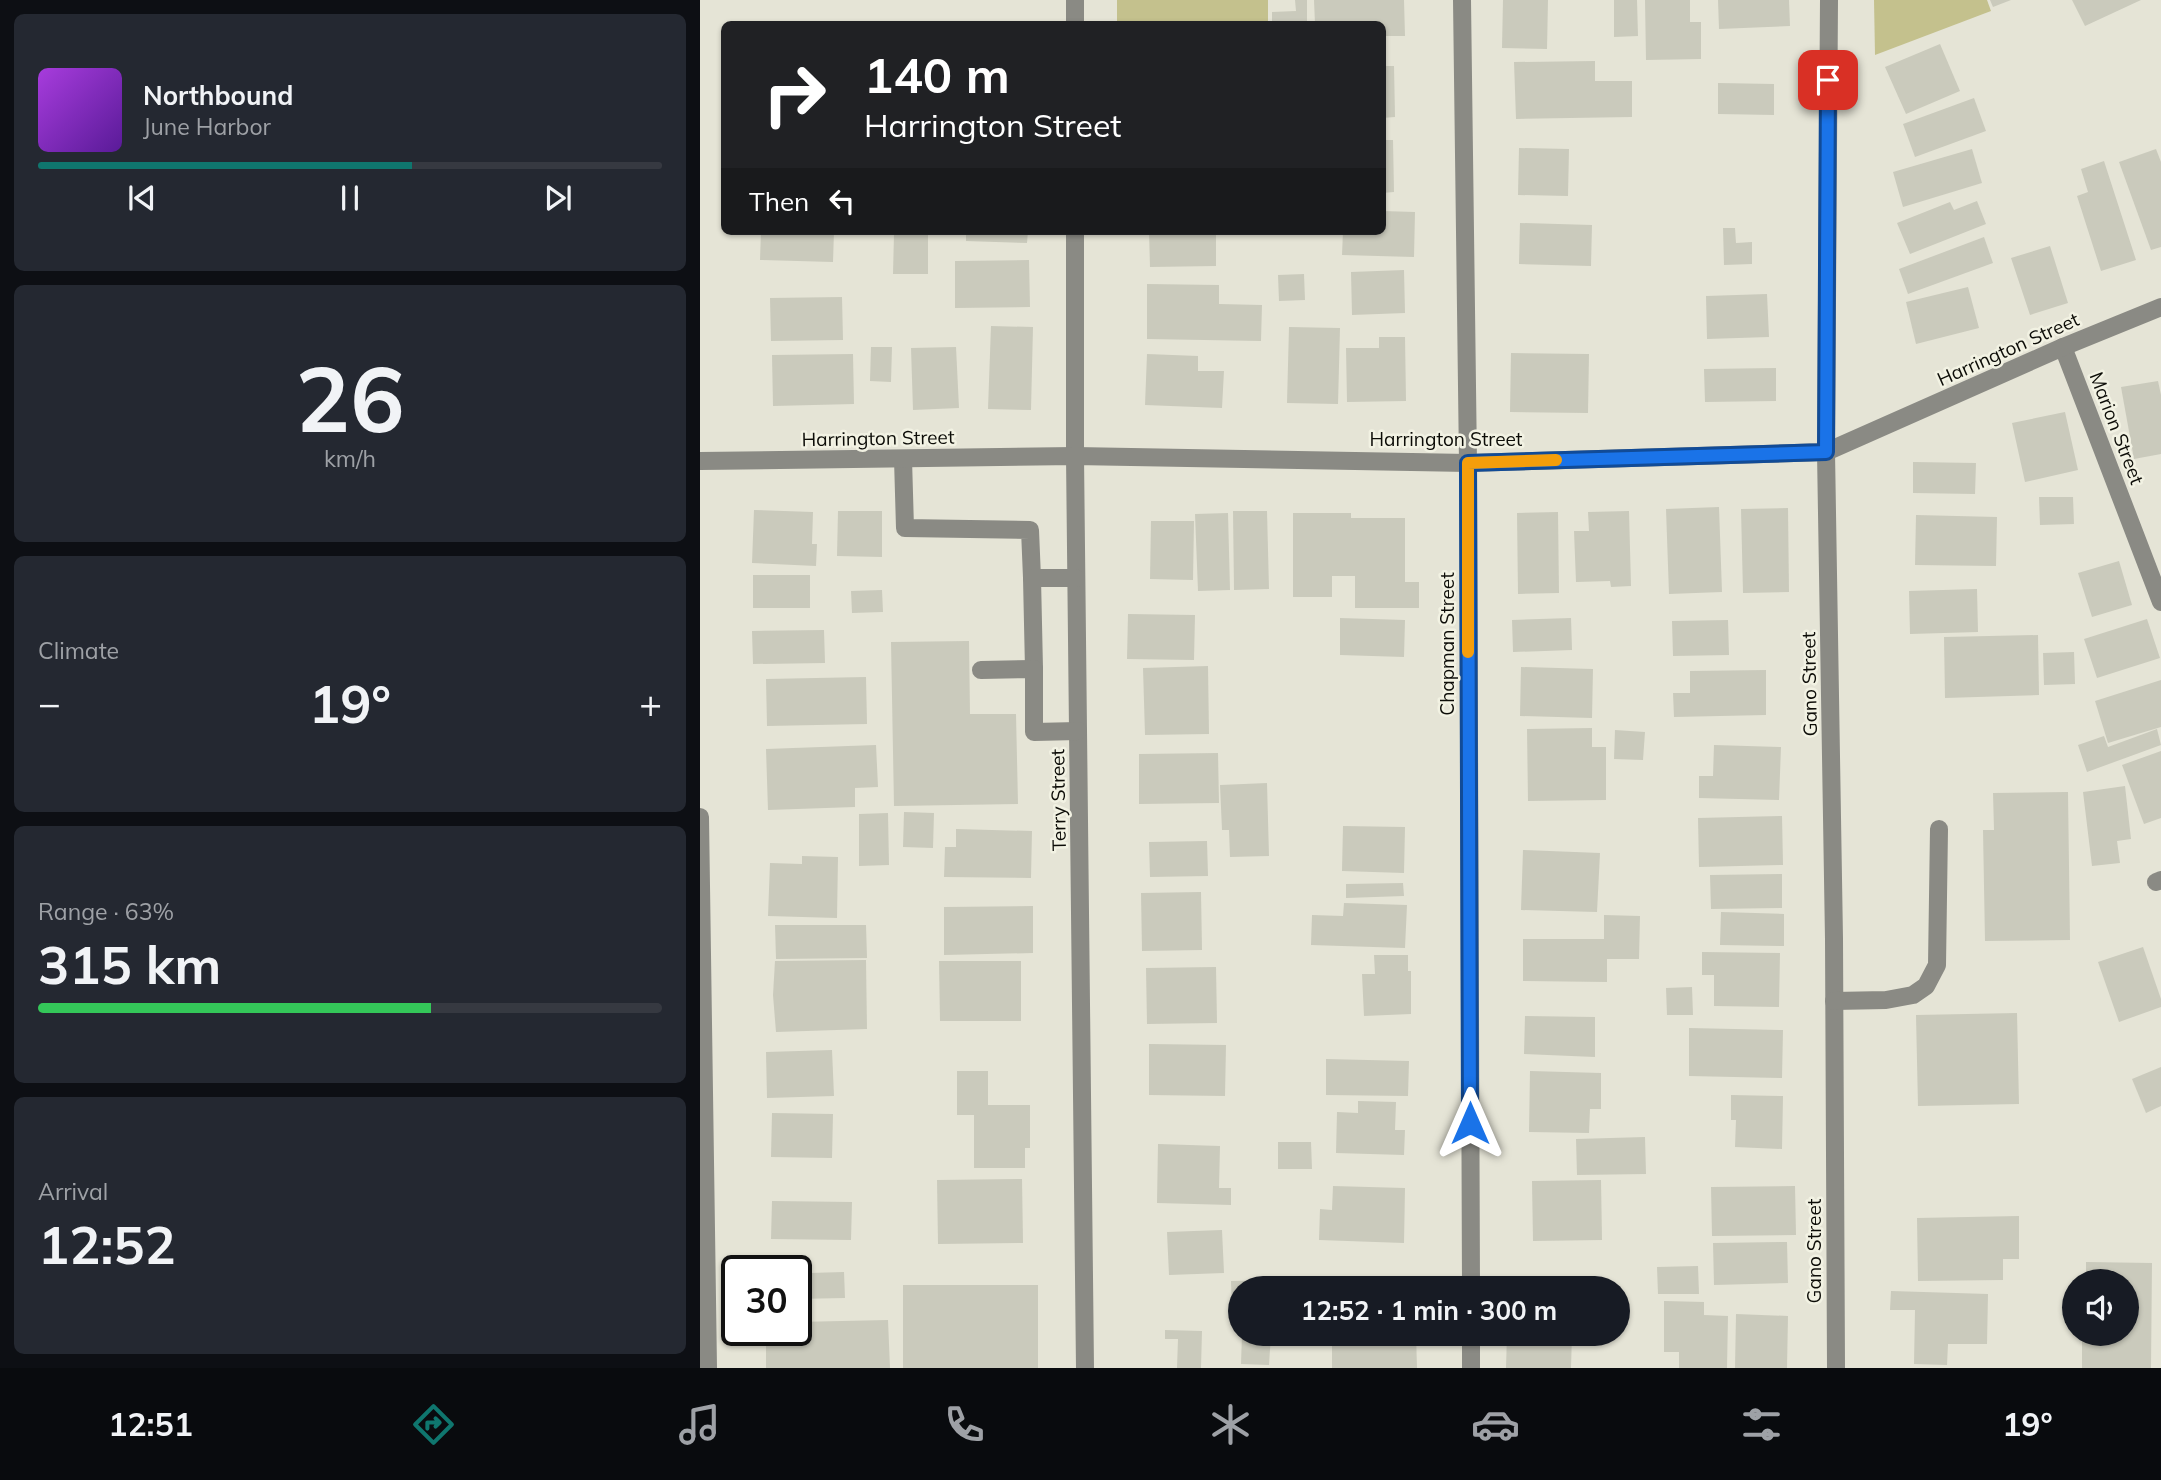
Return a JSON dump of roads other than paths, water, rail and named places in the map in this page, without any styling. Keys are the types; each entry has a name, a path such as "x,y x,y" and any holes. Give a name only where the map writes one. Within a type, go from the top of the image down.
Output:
{"street":[{"path":"1075,0 1075,21"},
{"name":"Chapman Street","path":"1462,0 1468,463 1471,1276"},
{"name":"Gano Street","path":"1829,0 1826,452 1836,1368"},
{"name":"Terry Street","path":"1075,235 1076,578 1086,1368"},
{"name":"Harrington Street","path":"700,461 1075,456 1468,463 1826,452 2063,347 2161,307"},
{"name":"Marion Street","path":"2063,347 2161,602"},
{"path":"903,459 905,528 1030,530 1034,732 1078,731"},
{"path":"1032,578 1076,578"},
{"path":"981,670 1034,669"},
{"path":"700,817 708,1368"},
{"path":"1834,1001 1886,1000 1913,995 1926,986 1937,965 1939,829"},
{"path":"1471,1346 1471,1368"}]}
